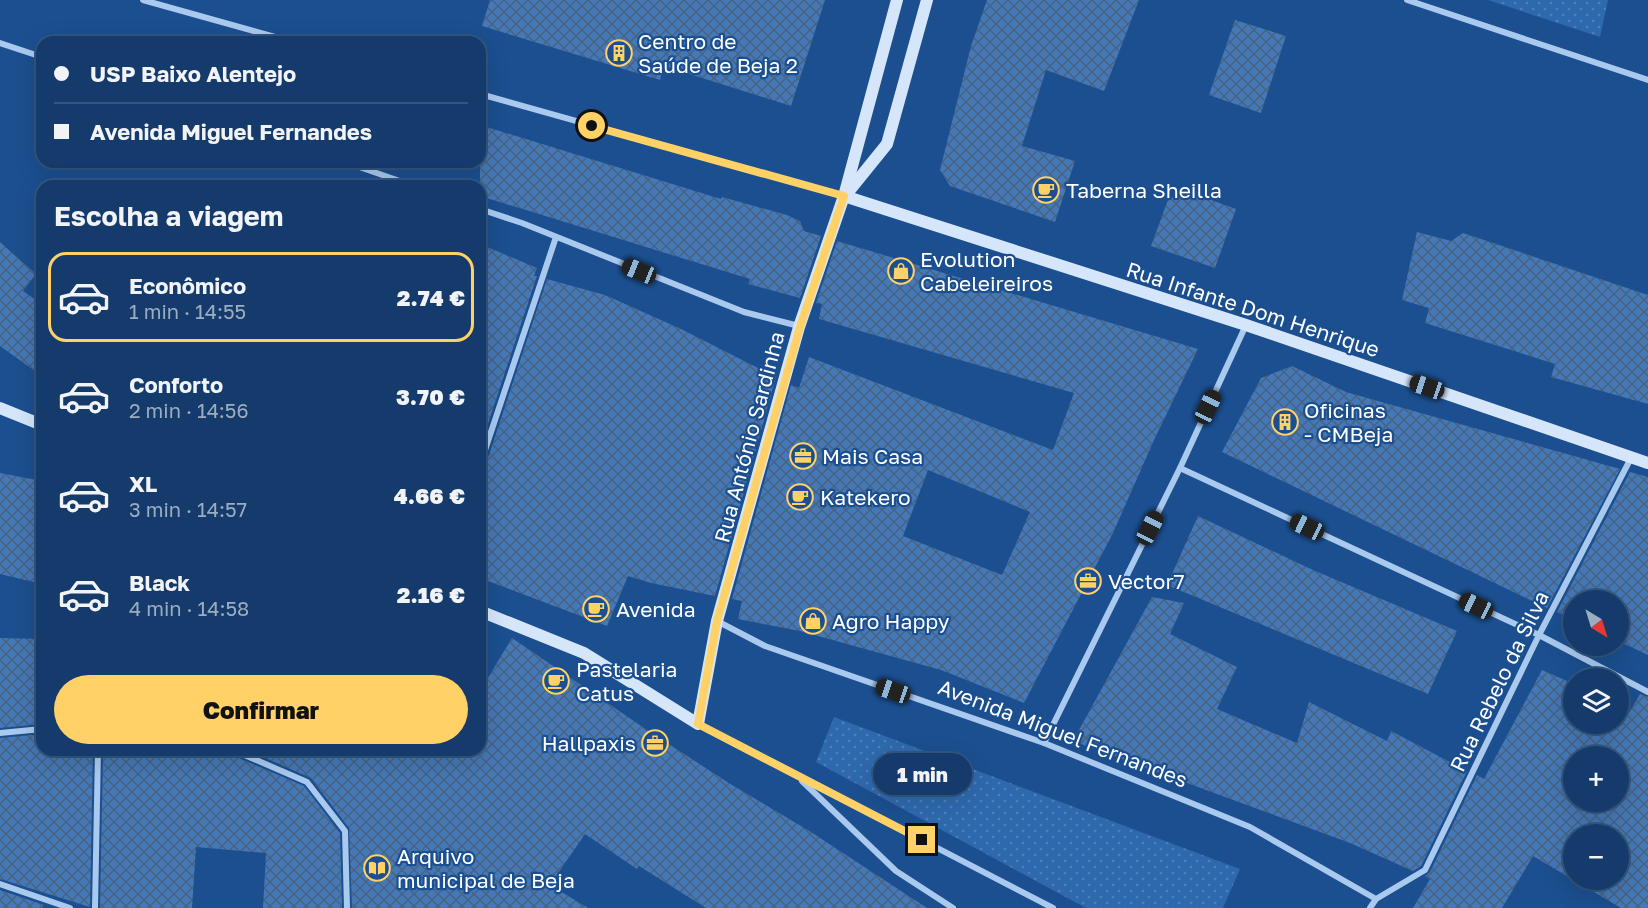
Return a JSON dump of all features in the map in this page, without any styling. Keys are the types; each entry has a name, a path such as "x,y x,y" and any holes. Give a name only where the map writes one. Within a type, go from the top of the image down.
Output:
{"main road":[{"name":"Rua António Sardinha","path":"717,621 800,327 844,196 897,0"},
{"name":"Rua António Sardinha","path":"844,196 887,144 927,0"},
{"name":"Rua Infante Dom Henrique","path":"844,196 1246,325 1648,463"},
{"path":"0,408 36,423"},
{"path":"486,613 584,652 698,724 717,621"}],"street":[{"path":"143,0 272,36"},
{"path":"1407,0 1648,80"},
{"path":"0,43 36,55"},
{"path":"486,96 844,196"},
{"path":"362,168 397,180"},
{"path":"486,211 744,312 800,327"},
{"path":"486,447 556,237"},
{"path":"1044,743 1180,468 1246,325"},
{"name":"Rua Rebelo da Silva","path":"1376,899 1425,870 1539,635 1631,458"},
{"path":"1180,468 1539,635 1648,692"},
{"name":"Avenida Miguel Fernandes","path":"717,621 765,646 1044,743 1250,827 1376,899"},
{"path":"698,724 1053,908"},
{"path":"0,733 36,730"},
{"path":"95,908 98,756"},
{"path":"247,756 307,782 345,831 346,908"},
{"path":"798,777 896,871 953,908"},
{"path":"0,884 70,908"},
{"path":"1370,908 1376,899"}],"shaded area":[{"path":"1488,0 1608,0 1600,37"},
{"path":"834,717 1240,869 1223,908 1086,908 816,762"}],"building":[{"path":"490,0 825,0 791,106 664,66 660,80 482,26"},
{"path":"987,0 1139,0 1104,91 1046,70 1022,146 1075,161 1055,222 950,186 940,170 971,46"},
{"path":"1235,20 1286,36 1261,113 1209,95"},
{"path":"486,127 721,199 722,197 787,215 800,221 804,231 821,236 800,298 748,284 750,279 486,198 486,180 480,180 480,168 486,168"},
{"path":"1178,188 1236,209 1215,268 1151,246 1169,197 1174,198"},
{"path":"1417,232 1451,241 1463,233 1648,295 1648,404 1551,377 1555,364 1425,323 1429,308 1402,300"},
{"path":"837,241 1198,349 1113,533 1024,703 941,670 800,631 738,619 742,601 732,599 791,385 799,388 809,357 1053,450 1074,393 819,319 822,304 816,303","holes":["928,470 1030,512 1002,575 903,536"]},
{"path":"0,242 36,274 23,291 36,300 36,372 0,346"},
{"path":"486,247 537,268 534,276 537,276 486,430"},
{"path":"547,279 605,295 681,329 776,377 715,596 628,576 607,626 486,580 486,464"},
{"path":"1292,366 1346,392 1620,469 1547,608 1222,452 1261,378"},
{"path":"1630,472 1648,477 1648,655 1629,646 1629,590 1568,590"},
{"path":"0,473 36,480 36,583 0,574"},
{"path":"1198,516 1313,570 1457,631 1428,694 1167,585"},
{"path":"1152,597 1184,603 1170,634 1237,667 1217,709 1297,743 1309,702 1387,741 1391,731 1467,771 1421,866 1413,871 1350,843 1073,741"},
{"path":"1563,600 1563,615 1557,612"},
{"path":"0,638 36,639 36,725 0,728"},
{"path":"512,638 650,732 811,832 927,908 706,908 639,866 637,869 585,834 550,885 588,908 352,908 349,828 311,778 263,757 486,756 486,681"},
{"path":"1542,670 1563,679 1563,734 1629,734 1629,713 1640,694 1648,697 1648,908 1621,908 1591,890 1629,890 1629,824 1563,824 1563,874 1533,856 1502,908 1413,908 1430,879 1425,876 1430,872 1477,775 1484,779"},
{"path":"36,735 36,756 93,756 90,907 0,879 0,738"},
{"path":"103,756 234,756 304,786 340,833 342,908 263,908 266,853 196,847 192,908 100,908"},
{"path":"0,890 44,905 42,908 0,908"}],"place":[{"name":"Centro de Saúde de Beja 2","path":"619,53"},
{"name":"Taberna Sheilla","path":"1046,190"},
{"name":"Evolution Cabeleireiros","path":"901,271"},
{"name":"Oficinas - CMBeja","path":"1285,422"},
{"name":"Mais Casa","path":"803,456"},
{"name":"Katekero","path":"800,497"},
{"name":"Vector7","path":"1088,581"},
{"name":"Avenida","path":"596,609"},
{"name":"Agro Happy","path":"813,621"},
{"name":"Pastelaria Catus","path":"556,681"},
{"name":"Hallpaxis","path":"655,743"},
{"name":"Arquivo municipal de Beja","path":"377,868"}],"route":[{"path":"592,126 844,196 800,327 717,621 698,724 922,840"}]}
